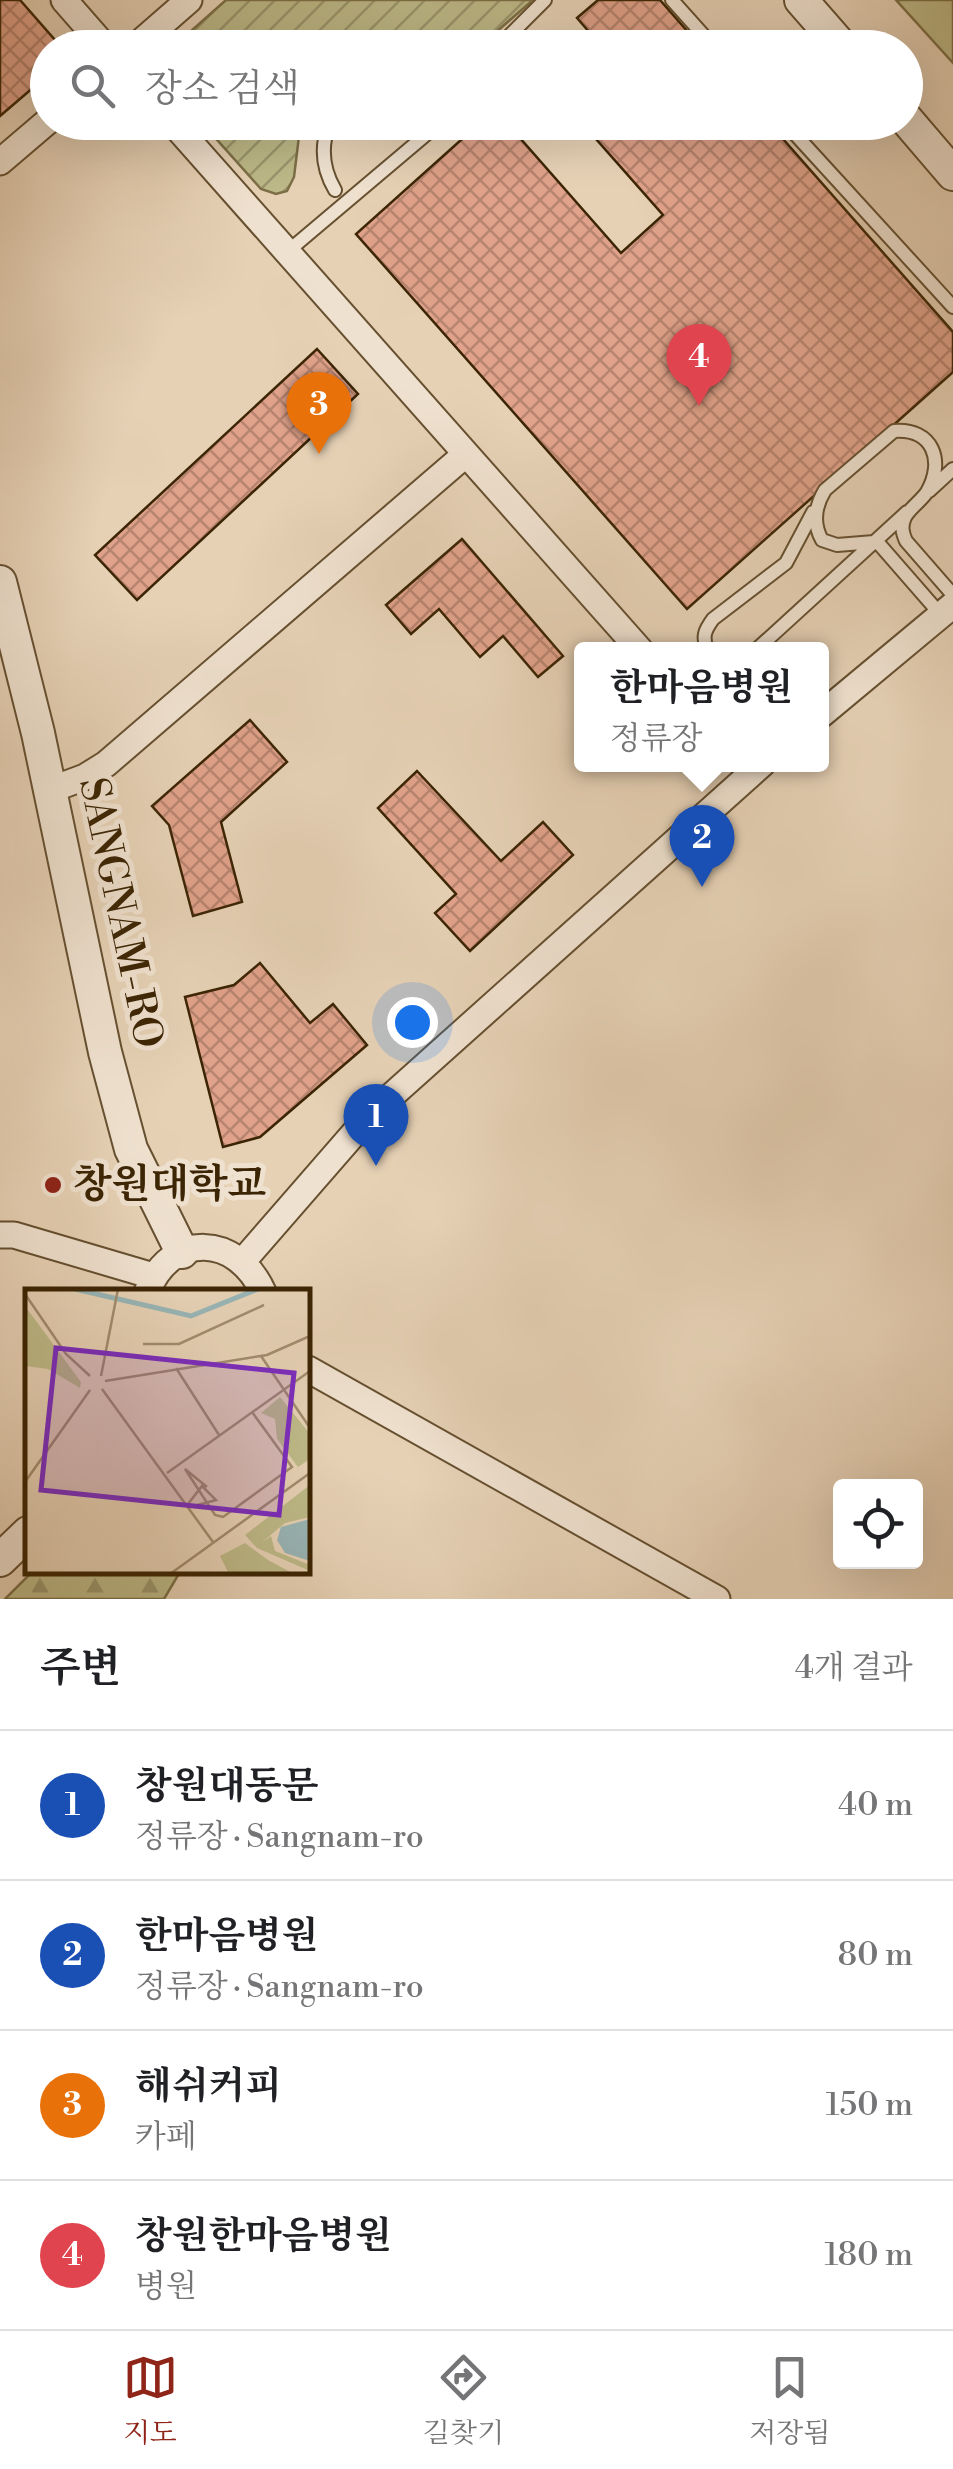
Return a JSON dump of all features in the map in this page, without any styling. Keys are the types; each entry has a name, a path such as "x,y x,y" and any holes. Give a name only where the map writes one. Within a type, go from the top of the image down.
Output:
{"street":[{"path":"64,0 90,30"},
{"path":"155,30 189,0"},
{"path":"801,0 827,30"},
{"path":"0,162 30,136"},
{"path":"923,139 953,174"},
{"path":"188,140 633,642"},
{"path":"50,790 106,764 466,454"},
{"name":"SANGNAM-RO","path":"0,582 50,790 104,1052 131,1149 182,1252"},
{"path":"829,708 949,605"},
{"path":"242,1261 370,1114 747,772"},
{"path":"0,1235 14,1235 150,1284 166,1262 182,1252 220,1249 254,1272 262,1289"},
{"path":"310,1370 717,1599"},
{"path":"0,1560 25,1537"}],"lane":[{"path":"515,30 545,0"},
{"path":"672,0 699,30"},
{"path":"324,140 325,170 335,190"},
{"path":"288,252 420,140"},
{"path":"800,140 953,307"},
{"path":"705,642 706,630 713,619 786,563 825,490 894,430 920,434 936,459 924,496 906,516 902,530 949,605"},
{"path":"765,642 953,470"},
{"path":"819,500 817,531 822,540 838,545 874,542 949,605"}],"green space":[{"path":"226,0 533,0 499,30 192,30"},
{"path":"896,0 953,0 953,63"},
{"path":"217,140 299,140 294,177 287,191 276,194 261,189"},
{"path":"30,1574 179,1574 164,1599 5,1599"}],"building":[{"path":"0,0 20,0 46,30 30,30 30,90 0,116"},
{"path":"598,0 660,0 686,30 587,30 577,18"},
{"path":"461,140 522,140 621,253 663,215 597,140 784,140 953,332 953,372 687,609 356,234"},
{"path":"317,349 358,394 137,600 95,555"},
{"path":"462,539 563,656 538,677 503,636 480,657 439,609 411,634 386,605"},
{"path":"250,720 287,762 221,822 242,902 193,916 169,825 152,806"},
{"path":"417,771 501,861 543,822 573,855 470,951 435,913 456,894 378,808"},
{"path":"260,963 310,1023 333,1004 367,1045 260,1137 223,1147 185,997 234,985"}],"place":[{"name":"창원한마음병원","path":"699,406"},
{"name":"해쉬커피","path":"319,454"},
{"name":"한마음병원","path":"702,887"},
{"name":"창원대동문","path":"376,1166"},
{"name":"창원대학교","path":"53,1185"}]}
